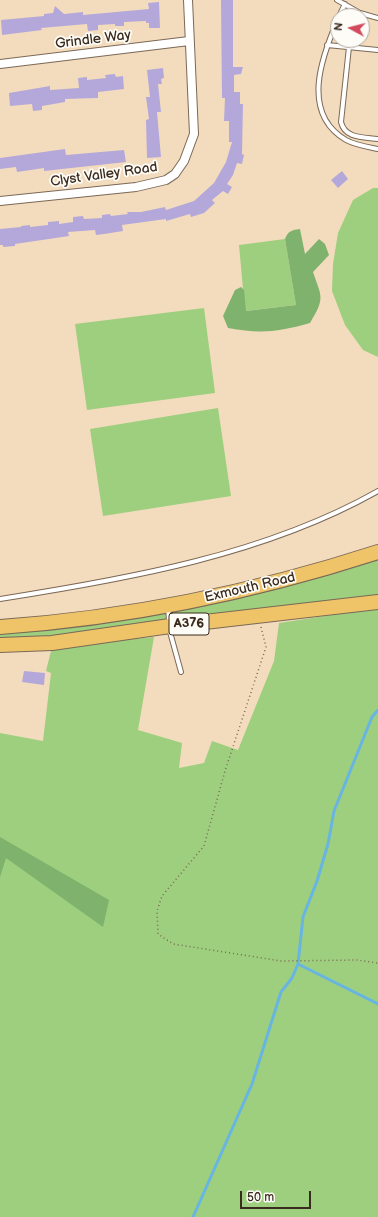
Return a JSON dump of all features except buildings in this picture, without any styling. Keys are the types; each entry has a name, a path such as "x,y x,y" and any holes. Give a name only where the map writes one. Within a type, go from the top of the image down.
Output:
{"highway":[{"name":"Exmouth Road","path":"0,627 85,619 168,607 298,576 378,552"},
{"name":"Exmouth Road","path":"0,645 52,643 170,626 378,602"}],"street":[{"name":"Clyst Valley Road","path":"0,201 136,187 166,180 175,174 184,161 194,134 188,0"},
{"name":"Grindle Way","path":"0,64 189,41"}],"lane":[{"path":"337,0 360,13 378,18"},
{"path":"343,8 345,4"},
{"path":"330,38 320,68 318,91 320,104 326,119 338,135 347,141 378,149"},
{"path":"350,48 342,126 351,135 378,139"},
{"path":"359,48 378,50"},
{"path":"0,599 74,587 154,571 269,540 378,491"},
{"path":"168,607 173,648 181,672"}],"path":[{"path":"258,616 266,647 225,771 204,846 162,896 157,911 158,934 173,944 281,961 357,960 378,963"}],"green space":[{"path":"373,188 378,188 378,357 363,350 345,325 332,291 333,264 338,233 353,200"},
{"path":"300,229 305,254 319,239 325,244 329,255 313,272 320,293 320,303 310,323 269,331 250,331 228,328 223,316 235,290 241,287 244,290 246,311 296,305 285,239 287,234 291,231"},
{"path":"285,239 296,305 245,311 239,245"},
{"path":"204,308 215,393 87,410 75,324"},
{"path":"218,408 231,496 103,516 90,429"},
{"path":"378,556 378,597 92,634 0,642 0,632 58,628"},
{"path":"378,608 378,1217 0,1217 0,733 43,741 51,673 46,671 52,647 154,637 138,730 182,743 179,768 204,763 212,741 238,750 274,661 279,623"},
{"path":"0,837 109,900 103,927 6,858 0,877"}],"waterway":[{"path":"193,1217 252,1084 281,992 292,978 298,964 303,917 317,881 328,844 334,811 372,717 378,710"},
{"path":"298,964 378,1004"}]}
